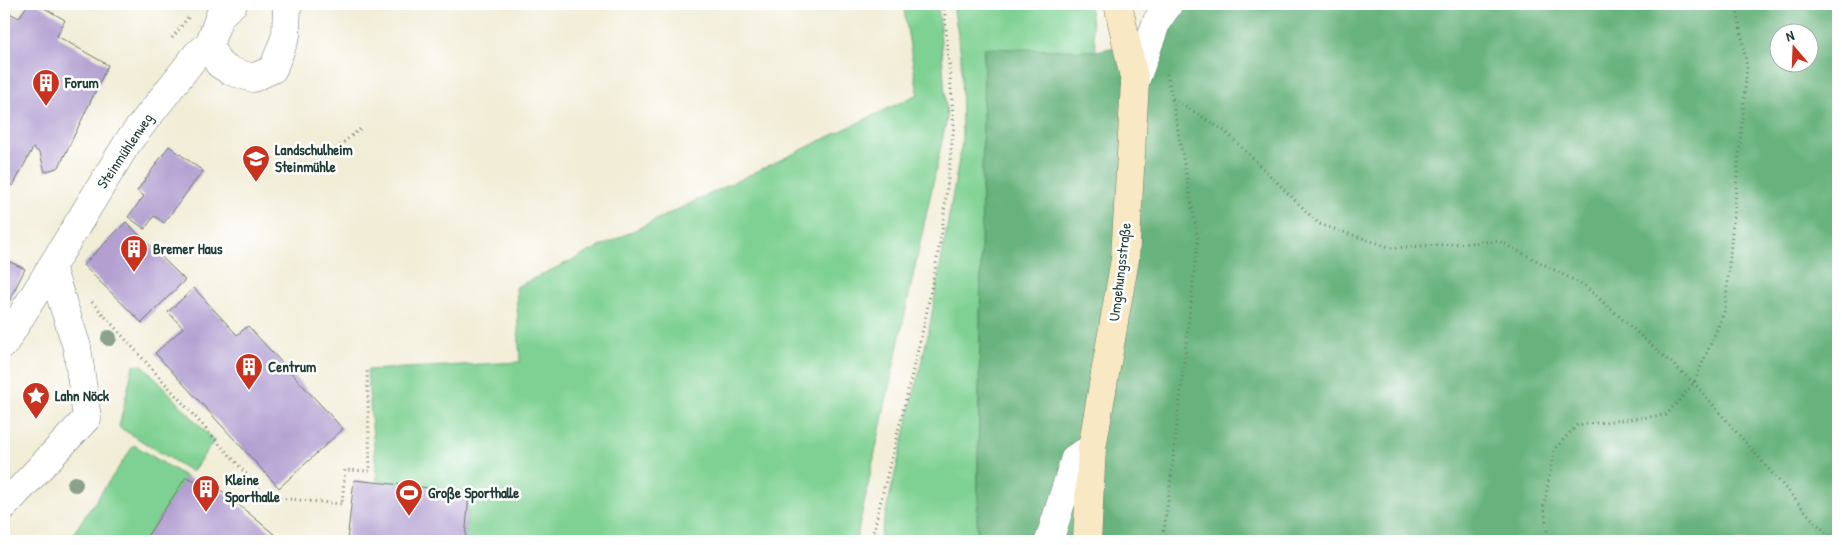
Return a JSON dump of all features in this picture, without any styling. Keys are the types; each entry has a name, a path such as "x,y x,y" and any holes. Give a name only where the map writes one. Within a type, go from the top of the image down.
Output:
{"main road":[{"name":"Umgehungsstraße","path":"1087,541 1092,448 1125,259 1135,82 1118,4"}],"street":[{"name":"Steinmühlenweg","path":"4,344 128,142 192,60 209,45 220,15 233,4"},
{"path":"209,45 219,64 230,71 253,78 273,69 286,35 287,4"},
{"path":"1135,82 1157,22 1169,4"},
{"path":"4,506 87,418 77,347 51,267"},
{"path":"1049,541 1075,458 1092,448"}],"path":[{"path":"871,541 925,321 942,232 954,125 944,4"},
{"path":"1548,541 1544,506 1554,450 1577,425 1666,415 1694,383 1725,310 1747,67 1736,4"},
{"path":"1162,541 1170,495 1198,239 1166,69"},
{"path":"1172,98 1226,132 1319,224 1392,248 1499,241 1585,286 1694,383 1813,520 1835,541"},
{"path":"286,166 318,163 360,129"},
{"path":"88,297 267,496 342,504 345,470 370,471 367,370"}],"green space":[{"path":"903,4 938,4 947,118 856,541 465,541 469,492 377,481 367,370 520,362 516,287 918,94"},
{"path":"953,4 1089,4 1096,51 984,49 977,541 879,541 929,330 962,142 961,54"},
{"path":"1177,4 1838,4 1838,541 977,541 984,48 1096,51 1119,46"},
{"path":"143,365 214,441 192,472 119,427 133,366"},
{"path":"134,445 186,477 144,541 68,541"}],"building":[{"name":"Forum","path":"28,4 37,4 65,20 57,36 108,65 59,167 45,172 40,153 33,148 13,186 4,181 4,10 19,18"},
{"path":"169,146 203,171 164,223 154,216 145,229 128,217 144,196 137,191"},
{"name":"Bremer Haus","path":"126,222 185,280 142,323 83,265"},
{"path":"4,259 25,269 4,311"},
{"name":"Centrum","path":"194,288 237,335 248,326 343,429 279,488 155,353 183,328 168,312"},
{"name":"Kleine Sporthalle","path":"186,477 222,491 275,535 271,541 144,541"},
{"name":"Große Sporthalle","path":"354,480 469,492 465,541 347,541"}],"place":[{"name":"Forum","path":"46,107"},
{"name":"Landschulheim Steinmühle","path":"256,183"},
{"name":"Bremer Haus","path":"134,273"},
{"name":"Centrum","path":"249,391"},
{"name":"Lahn Nöck","path":"36,420"},
{"name":"Kleine Sporthalle","path":"206,513"},
{"name":"Große Sporthalle","path":"409,517"}]}
